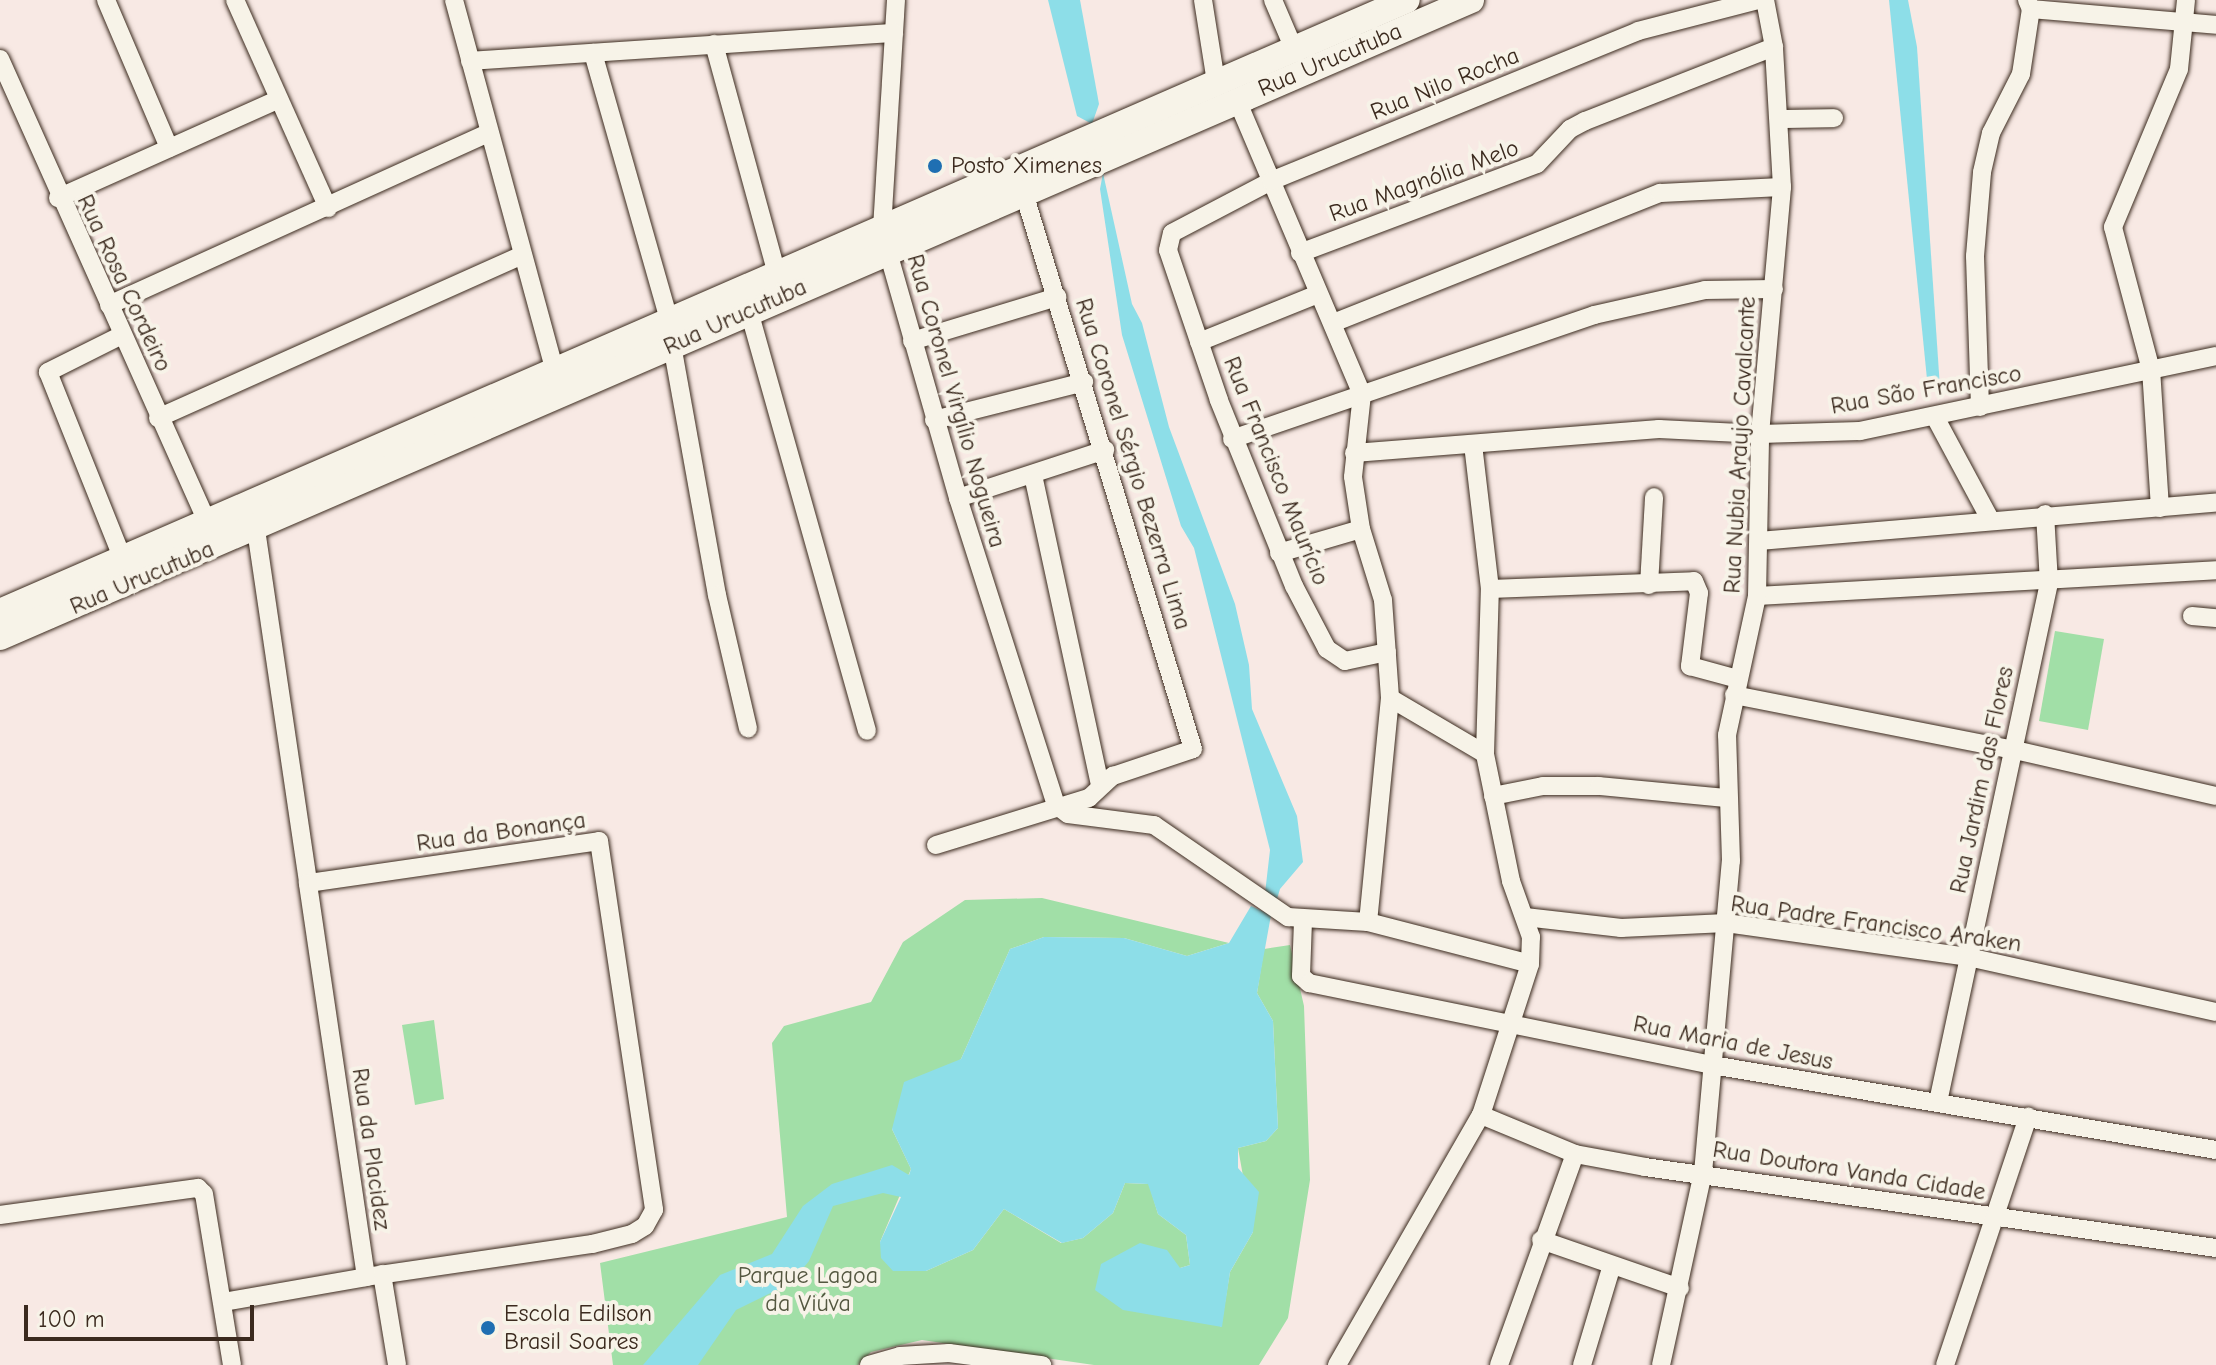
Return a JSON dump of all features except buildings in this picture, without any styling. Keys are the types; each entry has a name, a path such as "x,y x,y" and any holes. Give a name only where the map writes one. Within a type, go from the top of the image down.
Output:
{"street":[{"path":"106,0 169,148"},
{"path":"235,0 277,100 328,208"},
{"path":"454,0 486,134 555,373"},
{"name":"Rua Coronel Virgílio Nogueira","path":"896,0 884,240 934,420 1056,805"},
{"path":"1203,0 1216,82"},
{"path":"1273,0 1294,49"},
{"name":"Rua Urucutuba","path":"476,418 555,373 749,311 884,240 1216,82 1294,49 1366,8 1407,0"},
{"name":"Rua Urucutuba","path":"0,637 476,418 671,335 777,275 1024,193 1471,0"},
{"name":"Rua Nilo Rocha","path":"1168,245 1172,233 1271,181 1638,31 1758,0"},
{"name":"Rua Nubia Araujo Cavalcante","path":"1661,1365 1703,1173 1731,861 1727,798 1736,687 1757,596 1760,434 1782,187 1774,47 1765,0"},
{"path":"2160,508 2151,370 2113,227 2179,69 2186,0"},
{"path":"1980,407 1975,256 1982,172 1991,133 2021,74 2029,5 2216,25"},
{"path":"470,61 894,33"},
{"path":"714,44 777,275"},
{"name":"Rua Magnólia Melo","path":"1300,253 1537,164 1578,125 1774,47"},
{"path":"593,53 671,335 717,595 748,728"},
{"name":"Rua Rosa Cordeiro","path":"0,59 58,198 209,526"},
{"path":"58,198 277,100"},
{"path":"1237,100 1362,394 1354,453 1361,529 1383,600 1390,698 1368,922"},
{"path":"1779,119 1834,118"},
{"path":"109,305 486,134"},
{"path":"1333,323 1660,193 1782,187"},
{"name":"Rua Coronel Sérgio Bezerra Lima","path":"1024,193 1105,450 1193,750 1113,776 1100,786"},
{"name":"Rua Francisco Maurício","path":"1168,245 1232,439 1279,553 1327,649 1345,661 1387,652"},
{"path":"158,418 521,256"},
{"path":"1232,439 1594,315 1705,290 1774,289"},
{"path":"1199,342 1318,294"},
{"path":"912,341 1057,297"},
{"path":"749,311 867,731"},
{"path":"122,335 48,372 124,562"},
{"name":"Rua São Francisco","path":"1354,453 1659,429 1760,434 1860,431 2216,356"},
{"path":"934,420 1084,382"},
{"path":"1935,417 1990,519"},
{"path":"1337,1365 1481,1115 1515,1023 1530,964 1531,937 1493,796 1485,754 1490,589 1473,445"},
{"path":"958,498 1105,450"},
{"path":"936,845 1056,805 1089,798 1100,786 1033,475"},
{"path":"1649,585 1654,497"},
{"path":"1759,541 2045,514 2216,503"},
{"name":"Rua Jardim das Flores","path":"1938,1102 2049,583 2045,514"},
{"path":"255,518 308,883"},
{"name":"Rua Urucutuba","path":"0,612 209,526 255,518"},
{"path":"1279,553 1361,529"},
{"path":"1757,596 2049,583 2216,570"},
{"path":"1490,589 1694,581 1699,593 1690,666 1736,687 2216,796"},
{"path":"2192,616 2216,618"},
{"path":"1390,698 1485,754"},
{"path":"1493,796 1543,786 1599,786 1727,798"},
{"path":"1056,805 1068,814 1154,825 1270,908 1303,921 1368,922 1530,964"},
{"name":"Rua da Bonança","path":"308,883 599,841 651,1219 632,1234 592,1244 374,1276"},
{"name":"Rua da Placidez","path":"308,883 374,1276 397,1365"},
{"name":"Rua Padre Francisco Araken","path":"1525,917 1621,928 1726,923 1968,957 2216,1012"},
{"name":"Rua Maria de Jesus","path":"1303,921 1301,976 1305,982 1712,1065 2216,1150"},
{"name":"Rua Doutora Vanda Cidade","path":"1481,1115 1575,1154 2216,1248"},
{"path":"1945,1365 2028,1117"},
{"path":"1499,1365 1541,1240 1575,1154"},
{"path":"0,1215 198,1188 204,1194 232,1365"},
{"path":"1541,1240 1680,1288"},
{"path":"1582,1365 1612,1265"},
{"path":"223,1302 374,1276"},
{"path":"869,1365 900,1356 1042,1365"}],"green space":[{"path":"2055,631 2104,639 2088,730 2039,721"},
{"name":"Parque Lagoa da Viúva","path":"1042,898 1229,943 1187,956 1124,938 1044,937 1010,949 961,1059 892,1129 911,1169 880,1242 894,1271 926,1271 973,1250 1004,1209 1061,1243 1083,1238 1113,1213 1125,1183 1149,1184 1158,1214 1186,1235 1190,1265 1180,1268 1221,1327 1230,1272 1253,1232 1238,1148 1266,1141 1278,1128 1273,1021 1257,993 1264,949 1290,945 1304,1006 1310,1180 1288,1318 1259,1365 1094,1365 922,1340 871,1352 858,1365 613,1365 600,1263 787,1217 772,1043 784,1026 871,1002 903,942 965,900"},
{"path":"434,1020 444,1099 415,1105 402,1025"}],"water":[{"path":"1048,0 1080,0 1099,104 1092,124 1077,116"},
{"path":"1889,0 1908,0 1917,47 1940,388 1928,389"},
{"path":"1103,173 1132,304 1142,323 1169,427 1235,604 1249,665 1252,709 1297,816 1303,862 1280,889 1274,909 1264,902 1270,850 1194,548 1181,526 1122,335 1100,189"},
{"path":"1251,906 1271,915 1257,993 1273,1021 1278,1128 1266,1141 1238,1148 1238,1168 1259,1192 1253,1232 1230,1272 1222,1327 1123,1310 1095,1290 1101,1264 1140,1243 1167,1250 1180,1268 1190,1265 1186,1235 1158,1214 1148,1184 1125,1183 1113,1213 1083,1238 1062,1243 1004,1209 973,1250 926,1271 893,1271 881,1258 880,1242 901,1197 883,1193 833,1206 809,1261 791,1283 736,1310 698,1365 643,1365 720,1275 772,1254 803,1206 832,1184 892,1165 909,1175 911,1169 892,1129 904,1082 961,1059 1010,949 1044,937 1124,938 1187,956 1229,943"}],"place":[{"name":"Posto Ximenes","path":"935,166"},
{"name":"Escola Edilson Brasil Soares","path":"488,1328"}]}
